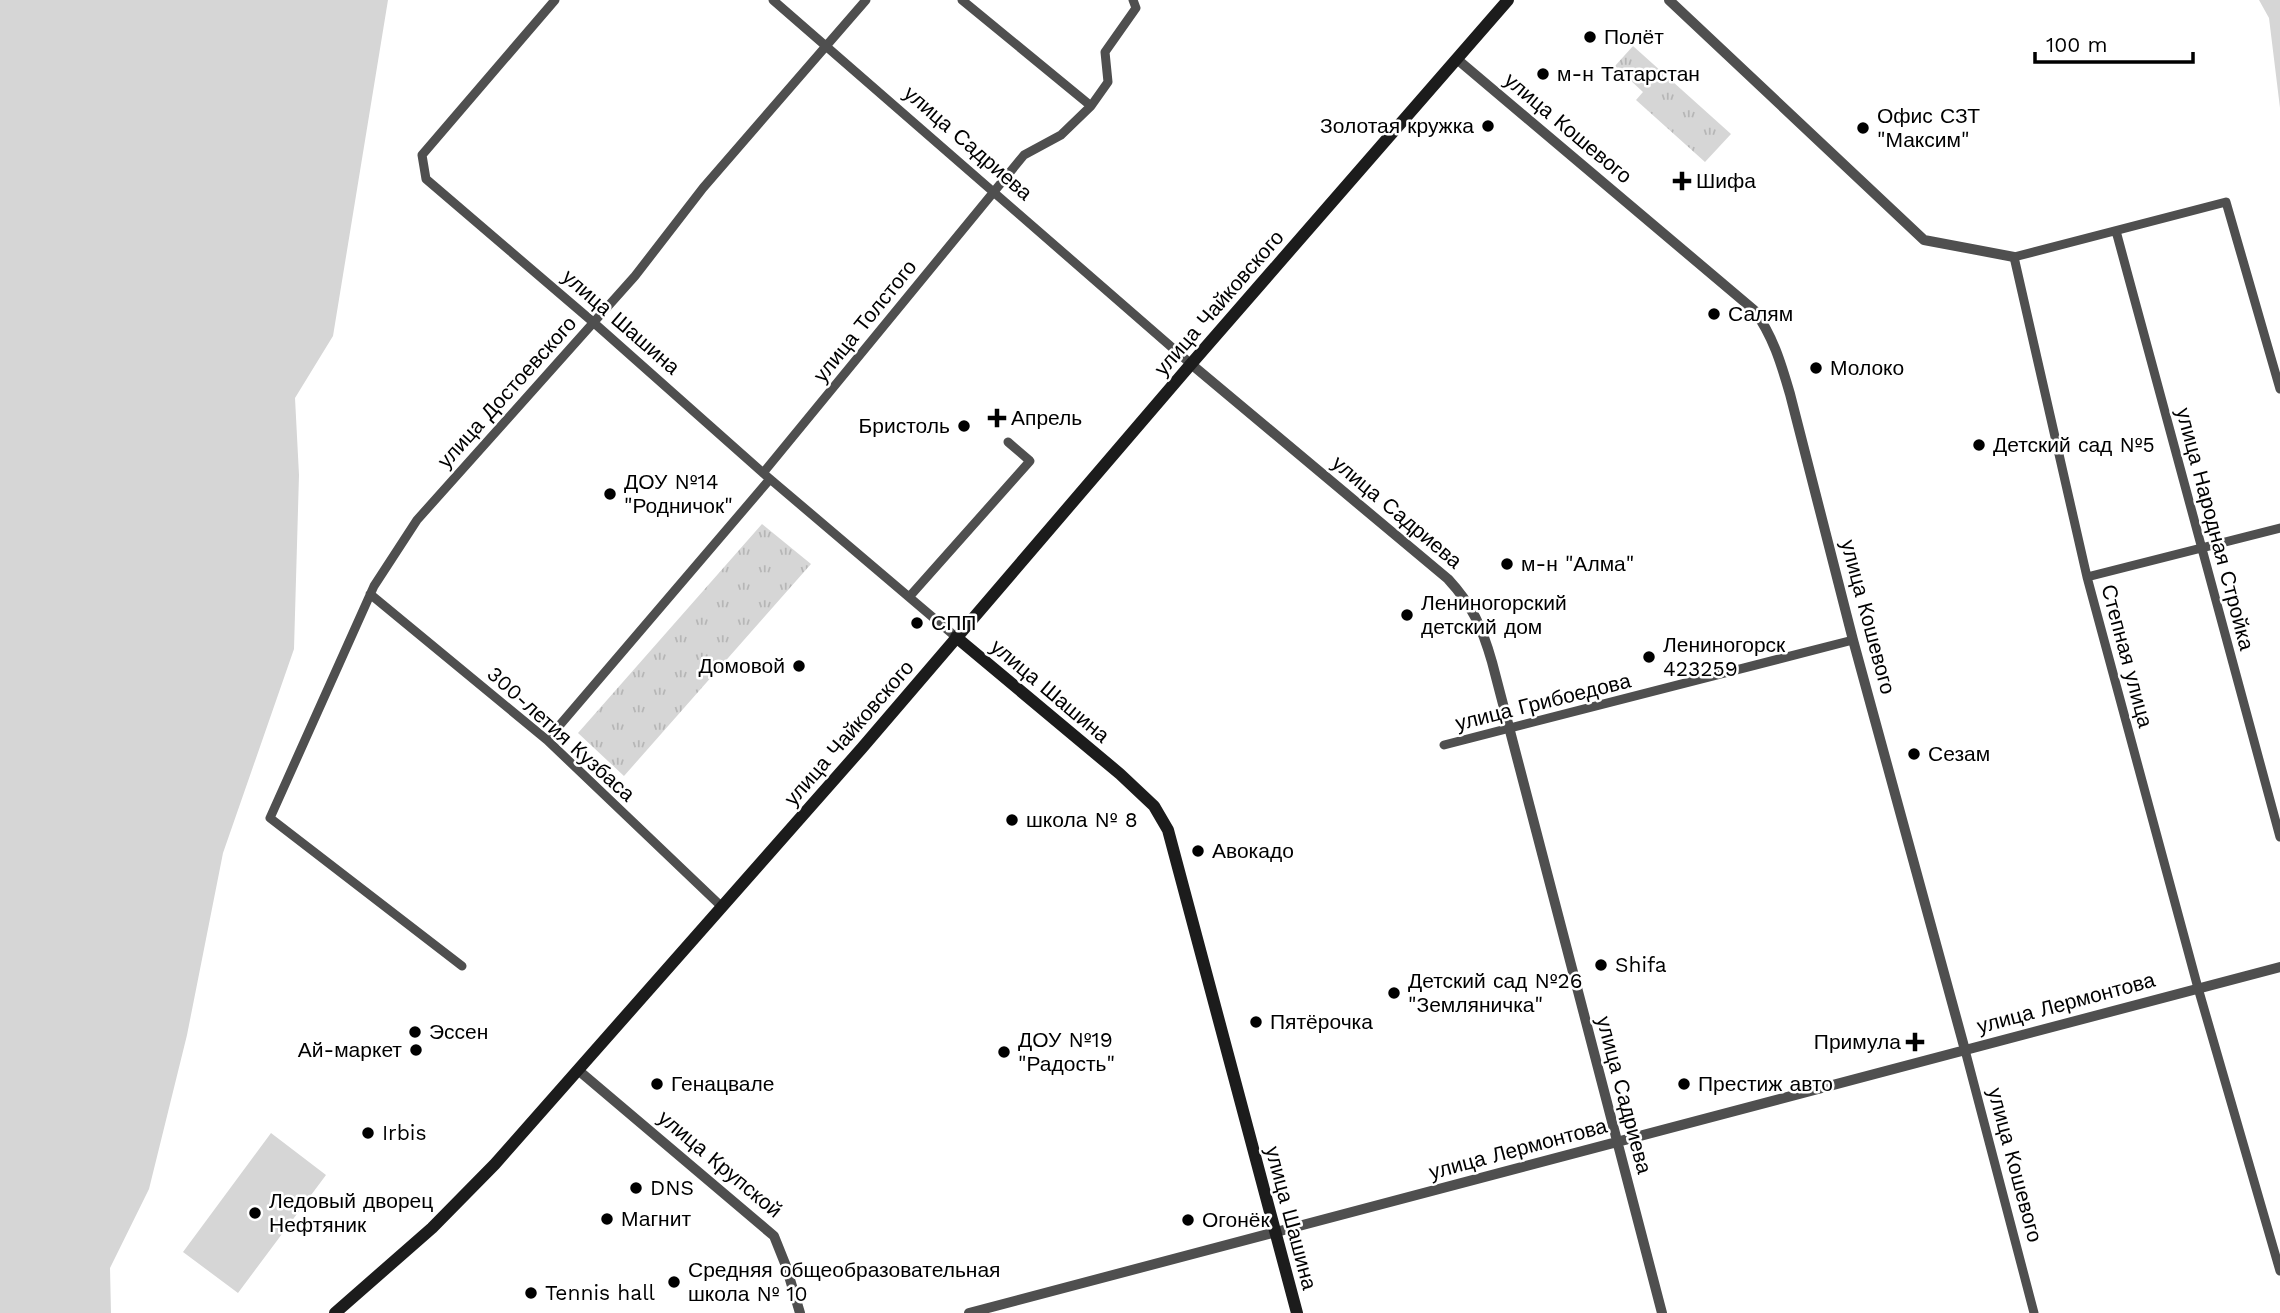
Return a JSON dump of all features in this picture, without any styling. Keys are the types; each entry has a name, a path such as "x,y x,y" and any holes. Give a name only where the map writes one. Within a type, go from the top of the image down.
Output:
{"main road":[{"name":"улица Чайковского","path":"335,1313 432,1228 484,1177 722,907 1508,0"},
{"name":"улица Шашина","path":"956,637 1120,774 1154,806 1168,830 1297,1313"}],"street":[{"name":"улица Шашина","path":"555,0 422,155 426,179 593,322 766,476 956,637"},
{"name":"улица Садриева","path":"773,0 1191,364 1448,579 1466,599 1484,636 1662,1313"},
{"name":"улица Достоевского","path":"462,966 271,818 370,594 417,520 635,276 703,188 866,0"},
{"path":"962,0 1091,106"},
{"name":"улица Толстого","path":"547,740 766,476 1024,155 1061,135 1091,106 1108,82 1105,52 1136,8 1133,0"},
{"path":"1669,0 1924,240 2014,257 2226,202 2280,389"},
{"name":"улица Кошевого","path":"1458,60 1754,310 1768,330 1779,354 1790,394 1853,640 2034,1313"},
{"name":"улица Народная Стройка","path":"2116,231 2280,837"},
{"name":"Степная улица","path":"2014,257 2087,577 2198,988 2280,1271"},
{"path":"910,596 1030,461 1008,442"},
{"path":"2087,577 2280,528"},
{"name":"300-летия Кузбаса","path":"370,594 547,740 722,907"},
{"name":"улица Грибоедова","path":"1444,745 1853,640"},
{"name":"улица Лермонтова","path":"969,1313 2280,967"},
{"name":"улица Крупской","path":"579,1070 774,1236 800,1313"}],"green space":[{"path":"0,0 388,0 333,336 295,398 299,475 294,649 223,853 187,1035 149,1189 110,1268 111,1313 0,1313"},
{"path":"2259,0 2280,0 2280,108 2269,18"},
{"path":"1633,46 1731,134 1705,162 1636,100 1643,92 1615,66"},
{"path":"762,524 811,564 624,776 578,733"},
{"name":"Ледовый дворец Нефтяник","path":"271,1133 326,1175 238,1293 183,1252"}],"place":[{"name":"Полёт","path":"1590,37"},
{"name":"м-н Татарстан","path":"1543,74"},
{"name":"Золотая кружка","path":"1488,126"},
{"name":"Офис СЗТ \"Максим\"","path":"1863,128"},
{"name":"Шифа","path":"1682,181"},
{"name":"Салям","path":"1714,314"},
{"name":"Молоко","path":"1816,368"},
{"name":"Апрель","path":"997,418"},
{"name":"Бристоль","path":"964,426"},
{"name":"Детский сад №5","path":"1979,445"},
{"name":"ДОУ №14 \"Родничок\"","path":"610,494"},
{"name":"м-н \"Алма\"","path":"1507,564"},
{"name":"Лениногорский детский дом","path":"1407,615"},
{"name":"СПП","path":"917,623"},
{"name":"Лениногорск 423259","path":"1649,657"},
{"name":"Домовой","path":"799,666"},
{"name":"Сезам","path":"1914,754"},
{"name":"школа № 8","path":"1012,820"},
{"name":"Авокадо","path":"1198,851"},
{"name":"Shifa","path":"1601,965"},
{"name":"Детский сад №26 \"Земляничка\"","path":"1394,993"},
{"name":"Пятёрочка","path":"1256,1022"},
{"name":"Эссен","path":"415,1032"},
{"name":"Примула","path":"1915,1042"},
{"name":"Ай-маркет","path":"416,1050"},
{"name":"ДОУ №19 \"Радость\"","path":"1004,1052"},
{"name":"Генацвале","path":"657,1084"},
{"name":"Престиж авто","path":"1684,1084"},
{"name":"Irbis","path":"368,1133"},
{"name":"DNS","path":"636,1188"},
{"name":"Ледовый дворец Нефтяник","path":"255,1213"},
{"name":"Магнит","path":"607,1219"},
{"name":"Огонёк","path":"1188,1220"},
{"name":"Средняя общеобразовательная школа № 10","path":"674,1282"},
{"name":"Tennis hall","path":"531,1293"}]}
